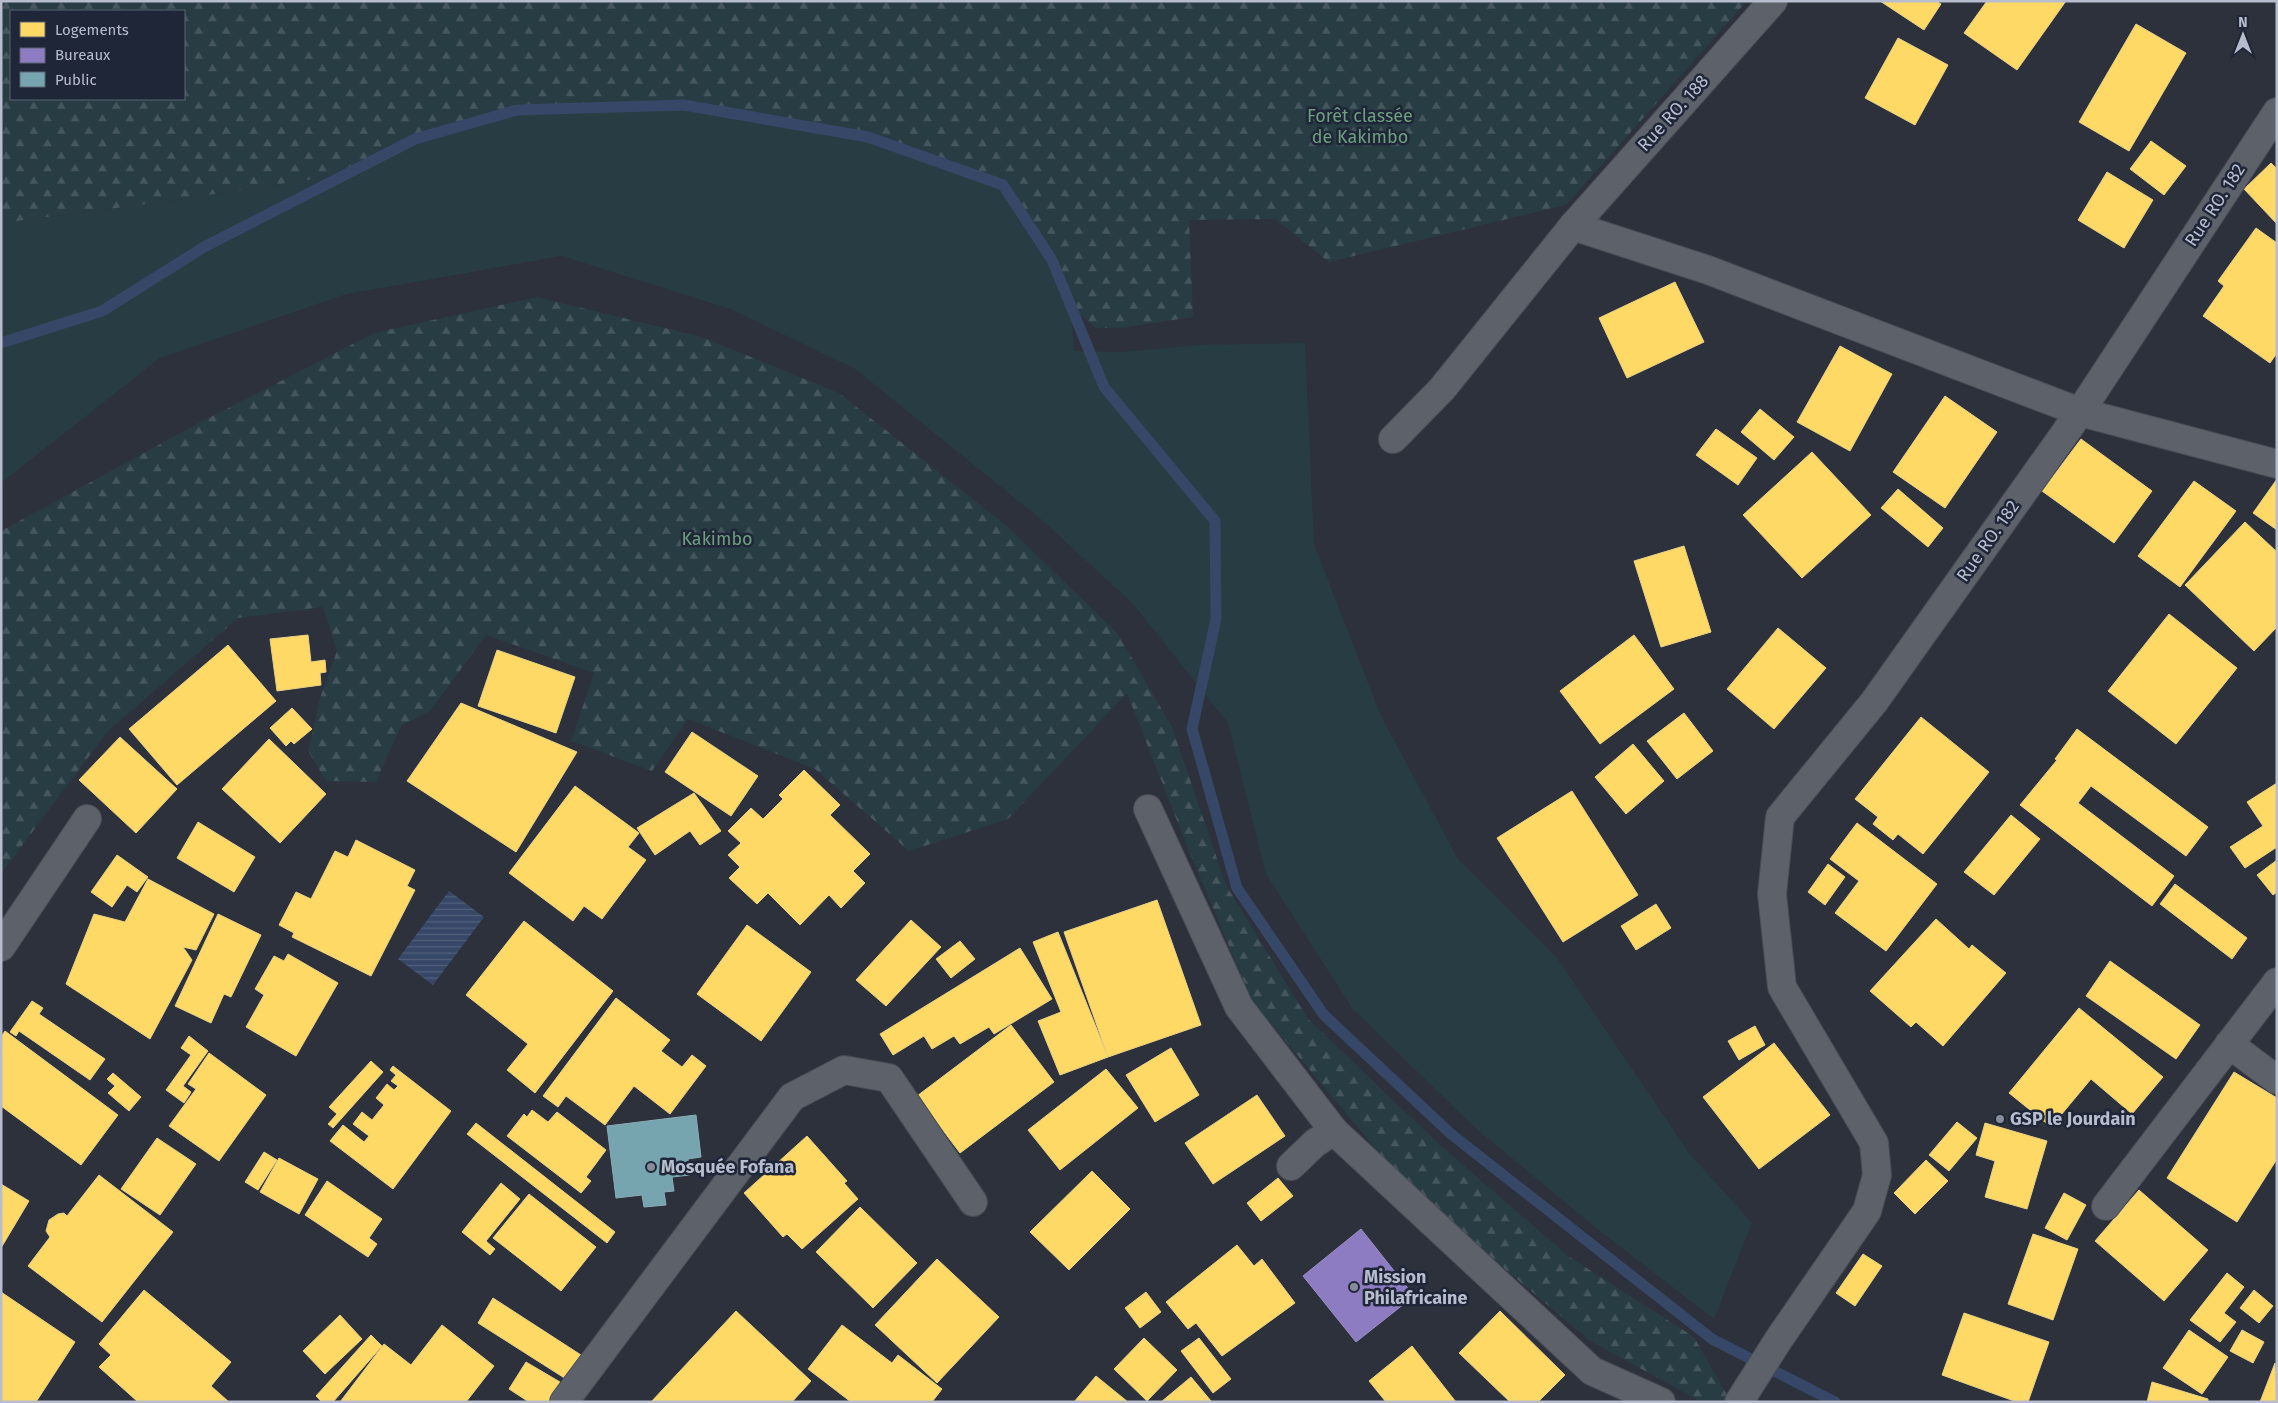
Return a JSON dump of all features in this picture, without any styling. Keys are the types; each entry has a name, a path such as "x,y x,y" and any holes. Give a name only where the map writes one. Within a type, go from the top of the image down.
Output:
{"street":[{"name":"Rue RO. 188","path":"1393,439 1442,389 1573,226 1773,1"},
{"name":"Rue RO. 182","path":"1739,1402 1779,1339 1867,1211 1877,1175 1874,1143 1782,987 1772,894 1780,817 1874,702 2080,412 2277,112"},
{"path":"1573,226 1708,270 2080,412 2277,464"},
{"path":"1148,809 1238,1007 1334,1131 1592,1371 1661,1402"},
{"path":"1,947 87,819"},
{"path":"2106,1206 2277,982"},
{"path":"2229,1044 2277,1080"},
{"path":"564,1402 792,1097 844,1070 889,1078 973,1202"},
{"path":"1291,1166 1315,1143 1334,1131"}],"green space":[{"name":"Forêt classée de Kakimbo","path":"1,1 1747,1 1566,205 1329,262 1275,219 1189,220 1193,317 1120,328 1096,328 1071,307 1052,260 1003,185 868,137 684,105 517,110 415,139 347,174 155,203 1,223"},
{"path":"684,105 868,137 1003,185 1052,260 1071,307 1074,351 1122,352 1198,345 1305,343 1314,544 1381,716 1458,859 1557,958 1689,1153 1752,1223 1714,1319 1596,1228 1473,1126 1352,1008 1266,874 1228,723 1133,604 1043,521 855,369 730,309 562,256 347,294 160,358 1,483 1,223 155,203 347,174 415,139 517,110"},
{"name":"Kakimbo","path":"537,297 702,337 839,393 1009,528 1118,634 1172,727 1226,885 1308,1019 1439,1144 1568,1256 1694,1337 1731,1402 1701,1402 1589,1340 1407,1186 1252,1001 1187,846 1127,693 1008,819 909,851 815,769 688,719 652,771 571,741 594,673 486,635 430,711 401,726 376,782 326,781 308,751 320,698 337,651 323,607 238,618 107,732 1,874 1,531 197,424 374,333"}],"water":[{"path":"449,891 484,917 433,985 398,959"}],"building: Logements":[{"path":"1880,1 1936,1 1941,4 1924,30"},
{"path":"1987,1 2066,1 2017,70 1964,33"},
{"path":"2136,24 2186,53 2129,151 2079,122"},
{"path":"1898,38 1948,65 1915,125 1865,98"},
{"path":"2151,141 2186,166 2164,195 2130,169"},
{"path":"2271,163 2277,169 2277,224 2244,189"},
{"path":"2107,172 2153,200 2124,248 2078,220"},
{"path":"2256,228 2277,243 2277,353 2270,363 2203,316 2224,286 2218,281"},
{"path":"1675,282 1704,342 1627,378 1599,318"},
{"path":"1840,346 1892,374 1850,451 1797,422"},
{"path":"1945,396 1997,432 1945,508 1893,472"},
{"path":"1760,409 1794,437 1774,460 1741,432"},
{"path":"1716,429 1757,458 1738,485 1696,455"},
{"path":"2081,439 2152,491 2114,543 2042,491"},
{"path":"1812,452 1871,515 1802,578 1743,515"},
{"path":"2277,479 2277,530 2253,513"},
{"path":"2194,481 2236,511 2180,587 2138,556"},
{"path":"1898,489 1943,528 1928,547 1881,508"},
{"path":"2245,522 2277,552 2277,627 2254,651 2185,585"},
{"path":"1684,546 1711,632 1661,647 1634,561"},
{"path":"2169,614 2237,668 2176,744 2108,691"},
{"path":"1778,628 1826,668 1774,729 1727,689"},
{"path":"308,635 311,662 325,660 326,672 320,673 321,685 277,691 270,639"},
{"path":"1634,635 1674,689 1600,744 1560,691"},
{"path":"228,645 276,701 177,785 129,729"},
{"path":"497,650 575,677 556,733 478,706"},
{"path":"461,703 577,752 516,852 407,781"},
{"path":"292,708 312,729 294,744 291,741 286,746 270,728"},
{"path":"1684,713 1713,751 1677,779 1647,741"},
{"path":"1921,717 1989,772 1923,854 1898,834 1893,840 1873,824 1878,817 1855,799"},
{"path":"2077,729 2208,827 2186,856 2091,786 2078,803 2174,876 2152,906 2020,805 2057,760 2055,759"},
{"path":"692,732 758,776 731,816 665,772"},
{"path":"120,737 177,789 136,833 79,780"},
{"path":"269,739 326,794 280,843 222,789"},
{"path":"1633,744 1664,781 1626,814 1595,777"},
{"path":"804,770 840,805 830,815 870,854 853,871 865,883 841,908 829,895 800,925 768,893 757,904 729,878 740,867 728,855 741,843 728,831 751,808 763,819 783,799 779,795"},
{"path":"2277,783 2277,847 2245,868 2230,847 2263,826 2247,802"},
{"path":"575,786 639,833 628,847 646,860 602,919 584,906 573,921 509,873"},
{"path":"1572,791 1638,895 1563,942 1497,838"},
{"path":"694,793 721,831 700,845 690,831 655,855 637,828"},
{"path":"2011,815 2040,839 1994,895 1964,872"},
{"path":"198,822 255,857 234,892 177,858"},
{"path":"1857,823 1937,884 1886,951 1835,913 1859,881 1830,859"},
{"path":"356,840 415,870 407,886 415,890 371,976 292,937 294,933 279,925 296,892 311,899 335,851 348,857"},
{"path":"117,855 148,877 137,892 127,885 112,907 91,892"},
{"path":"2277,860 2277,892 2273,895 2257,875"},
{"path":"1828,864 1845,877 1825,905 1808,892"},
{"path":"148,879 214,914 196,950 183,947 192,960 150,1039 66,984 94,914 125,922"},
{"path":"2175,884 2247,938 2232,959 2160,904"},
{"path":"1157,900 1201,1025 1108,1057 1064,932"},
{"path":"1656,904 1671,928 1636,950 1621,926"},
{"path":"218,914 261,935 231,997 224,994 211,1023 175,1006"},
{"path":"1936,919 1969,949 1972,945 2006,973 1943,1046 1916,1022 1911,1027 1870,991"},
{"path":"911,920 941,947 886,1006 856,980"},
{"path":"524,921 613,991 535,1093 507,1070 528,1044 466,995"},
{"path":"747,925 811,972 761,1041 697,994"},
{"path":"1058,932 1108,1057 1060,1075 1038,1021 1061,1012 1033,942"},
{"path":"960,941 975,959 951,978 936,959"},
{"path":"1020,948 1052,999 994,1034 989,1027 960,1044 954,1036 932,1049 924,1036 893,1055 880,1034"},
{"path":"288,954 338,983 296,1056 246,1027 264,995 255,989 274,956 284,961"},
{"path":"2110,961 2200,1025 2176,1059 2086,996"},
{"path":"616,998 670,1040 661,1051 682,1067 692,1055 706,1066 670,1114 634,1086 605,1125 566,1096 558,1107 543,1096"},
{"path":"32,1001 43,1008 39,1014 105,1059 90,1080 19,1031 16,1036 10,1032"},
{"path":"2079,1008 2163,1077 2132,1114 2091,1079 2051,1127 2009,1093"},
{"path":"1011,1025 1054,1082 960,1153 917,1096"},
{"path":"1755,1026 1765,1045 1739,1060 1728,1041"},
{"path":"5,1031 118,1115 81,1165 1,1106 1,1037"},
{"path":"189,1036 208,1051 183,1086 191,1092 184,1103 166,1090 191,1055 181,1048"},
{"path":"1774,1043 1830,1115 1759,1169 1703,1097"},
{"path":"1171,1048 1199,1095 1155,1122 1126,1075"},
{"path":"209,1053 266,1095 219,1161 169,1126 196,1089 188,1084"},
{"path":"371,1061 383,1072 333,1128 328,1124 337,1114 329,1107"},
{"path":"393,1066 451,1111 393,1189 330,1141 343,1125 364,1142 369,1136 353,1124 362,1112 372,1120 384,1105 376,1098 387,1084 394,1090 398,1086 391,1081 396,1075 390,1070"},
{"path":"1106,1069 1138,1108 1060,1170 1028,1130"},
{"path":"2234,1072 2277,1098 2277,1159 2237,1222 2167,1178"},
{"path":"113,1073 141,1097 129,1111 108,1093 115,1086 107,1079"},
{"path":"1257,1095 1285,1136 1213,1184 1185,1143"},
{"path":"532,1110 548,1122 557,1112 606,1150 586,1177 591,1181 581,1193 507,1136 524,1114 527,1117"},
{"path":"1957,1122 1977,1138 1949,1171 1929,1155"},
{"path":"476,1123 615,1232 607,1243 467,1134"},
{"path":"1985,1123 2047,1141 2027,1209 1985,1197 1995,1161 1976,1155"},
{"path":"807,1136 847,1181 844,1183 858,1199 802,1249 787,1234 783,1237 744,1193"},
{"path":"157,1138 196,1164 160,1215 121,1189"},
{"path":"264,1152 277,1160 258,1190 245,1182"},
{"path":"279,1158 318,1179 299,1214 260,1192"},
{"path":"1926,1160 1948,1181 1915,1214 1894,1193"},
{"path":"1092,1171 1130,1209 1069,1270 1030,1232"},
{"path":"99,1175 173,1232 102,1322 28,1266 50,1237 46,1231 49,1220 58,1214 64,1213 67,1216"},
{"path":"1278,1178 1293,1196 1261,1221 1247,1203"},
{"path":"327,1181 382,1219 369,1238 377,1244 368,1257 305,1215"},
{"path":"501,1183 520,1199 486,1241 495,1249 490,1255 462,1232"},
{"path":"1,1184 29,1201 1,1248"},
{"path":"2139,1190 2208,1250 2164,1301 2095,1241"},
{"path":"2064,1193 2086,1205 2067,1240 2045,1228"},
{"path":"529,1194 596,1247 561,1291 493,1238"},
{"path":"860,1207 917,1263 873,1308 816,1252"},
{"path":"2033,1234 2078,1249 2053,1320 2008,1304"},
{"path":"1237,1245 1254,1266 1262,1259 1295,1303 1222,1356 1196,1323 1188,1329 1166,1302"},
{"path":"1863,1254 1882,1266 1855,1306 1836,1293"},
{"path":"937,1259 999,1317 937,1383 875,1325"},
{"path":"2227,1273 2244,1287 2224,1313 2236,1322 2220,1342 2190,1320"},
{"path":"144,1290 231,1362 211,1386 229,1402 138,1402 99,1367 111,1355 99,1344"},
{"path":"2254,1290 2273,1306 2259,1323 2240,1308"},
{"path":"1,1292 75,1342 36,1402 1,1402"},
{"path":"1146,1292 1161,1312 1140,1328 1125,1308"},
{"path":"493,1298 581,1355 566,1379 478,1323"},
{"path":"736,1311 811,1381 792,1402 651,1402"},
{"path":"1500,1311 1565,1375 1538,1402 1510,1402 1459,1353"},
{"path":"1964,1313 2049,1342 2028,1402 2017,1402 1942,1375"},
{"path":"340,1315 362,1339 325,1374 303,1351"},
{"path":"442,1325 494,1366 466,1402 340,1402 384,1344 411,1365"},
{"path":"842,1325 892,1363 898,1355 942,1389 932,1402 851,1402 808,1369"},
{"path":"2189,1330 2228,1357 2202,1394 2163,1368"},
{"path":"2242,1330 2264,1342 2253,1363 2230,1351"},
{"path":"371,1335 382,1346 333,1402 322,1402 316,1396"},
{"path":"1144,1338 1177,1370 1147,1401 1114,1369"},
{"path":"1199,1338 1231,1379 1213,1393 1181,1351"},
{"path":"1412,1346 1456,1402 1386,1402 1369,1381"},
{"path":"526,1362 560,1382 548,1402 529,1402 509,1389"},
{"path":"2275,1363 2277,1402 2260,1402"},
{"path":"1096,1376 1128,1402 1074,1402"},
{"path":"1191,1377 1211,1401 1161,1402"},
{"path":"2152,1382 2208,1399 2208,1402 2147,1402"}],"building: Bureaux":[{"path":"1361,1229 1414,1296 1356,1342 1303,1276"}],"building: Public":[{"name":"Mosquée Fofana","path":"696,1115 701,1157 688,1159 690,1175 672,1177 674,1191 664,1192 666,1205 644,1207 642,1195 616,1198 607,1126"}],"waterway":[{"path":"1,343 102,311 204,247 415,139 517,110 684,105 868,137 1003,185 1052,260 1104,387 1215,521 1216,619 1192,729 1237,888 1324,1015 1451,1134 1712,1339 1835,1402"}],"place":[{"name":"GSP le Jourdain","path":"2000,1119"},
{"name":"Mosquée Fofana","path":"651,1167"},
{"name":"Mission Philafricaine","path":"1354,1287"}]}
